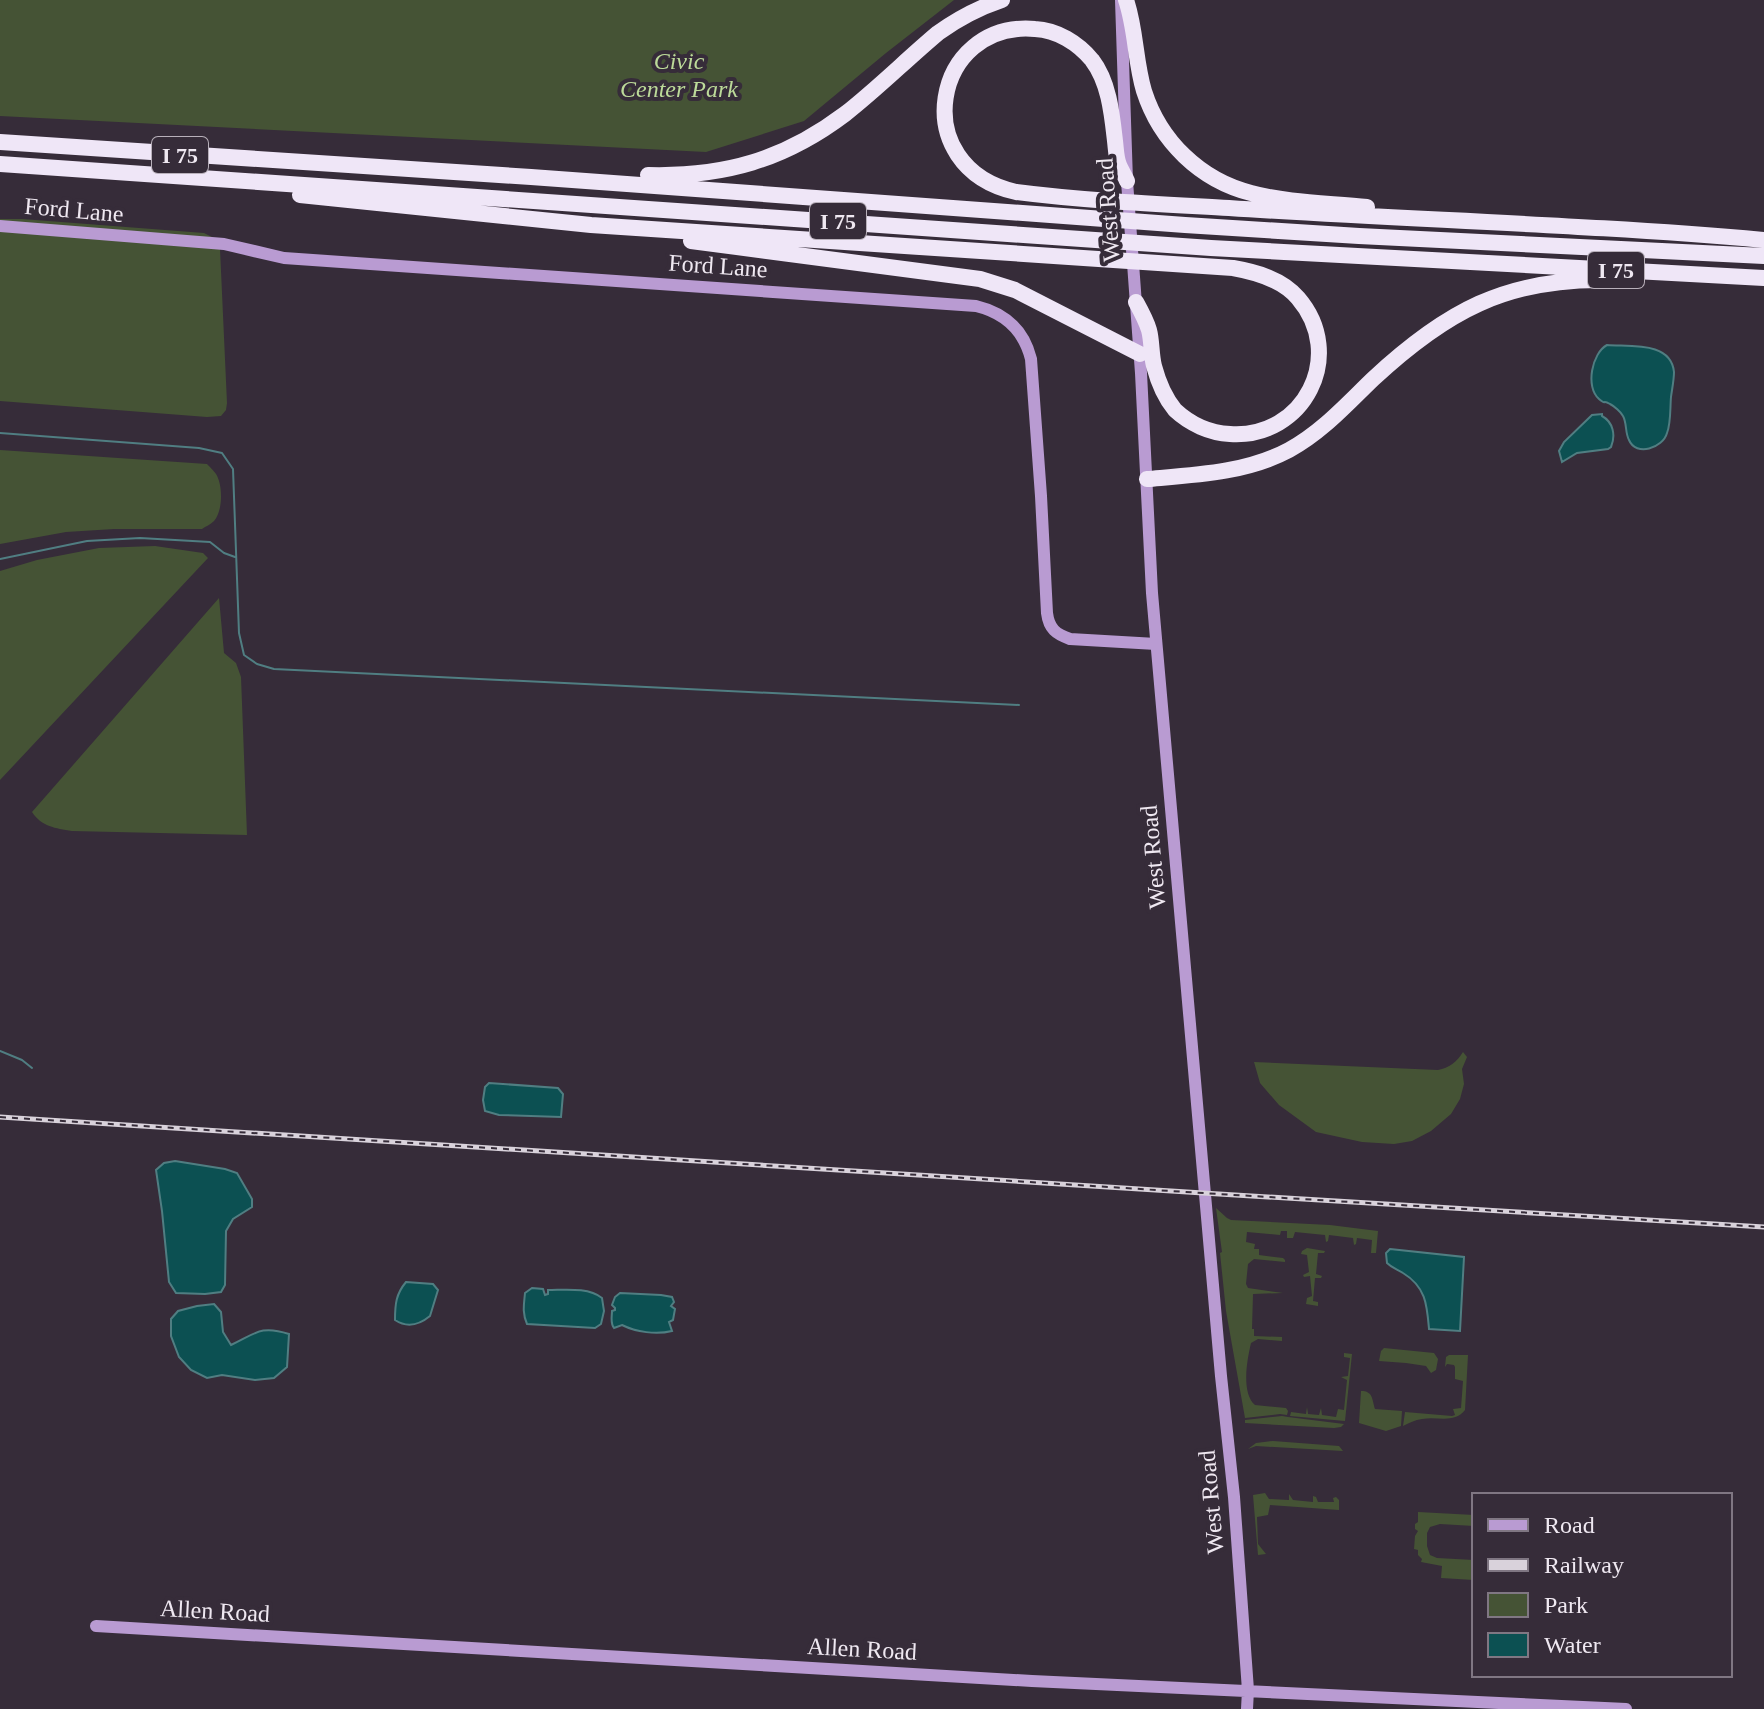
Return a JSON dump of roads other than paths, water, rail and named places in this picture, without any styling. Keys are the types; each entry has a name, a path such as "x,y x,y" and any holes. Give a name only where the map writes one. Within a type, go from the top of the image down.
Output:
{"highway":[{"path":"537,177 561,172 653,176 707,174 767,157 833,123 955,21 1002,0"},
{"path":"1124,0 1131,16 1143,87 1154,115 1184,156 1212,177 1237,189 1269,197 1412,211 1476,221"},
{"path":"1128,186 1117,163 1112,112 1105,85 1096,66 1080,48 1054,33 1033,28 1016,29 985,39 961,61 946,93 947,133 953,148 970,170 1001,189 1147,203 1764,240"},
{"name":"I 75","path":"0,142 537,177 1185,225 1764,256"},
{"name":"I 75","path":"0,164 1226,249 1764,279"},
{"path":"208,179 224,186 250,190 591,225 1256,272 1286,287 1298,297 1312,319 1319,339 1320,355 1310,390 1298,407 1279,423 1260,431 1216,433 1198,426 1176,410 1163,392 1154,367 1149,331 1136,302"},
{"path":"591,225 607,231 980,279 1015,290 1140,354"},
{"path":"1147,479 1237,469 1288,451 1319,430 1423,336 1462,312 1509,292 1583,280 1747,284 1764,279"}],"main road":[{"name":"West Road","path":"1124,0 1128,186 1156,644 1233,1487 1247,1709"},
{"name":"Ford Lane","path":"0,226 224,244 284,258 988,309 1003,317 1022,335 1031,359 1047,613 1052,630 1070,639 1156,644"},
{"name":"Allen Road","path":"96,1626 1032,1681 1626,1709"}],"water":[{"path":"1607,345 1658,350 1671,362 1674,375 1669,425 1665,438 1655,446 1643,449 1632,445 1622,414 1595,394 1592,370 1597,355"},
{"path":"1602,414 1612,429 1611,447 1577,453 1562,462 1559,451 1564,442 1592,415"},
{"path":"489,1083 558,1088 563,1094 561,1117 499,1115 485,1111 483,1100 485,1087"},
{"path":"175,1161 237,1173 252,1199 252,1207 233,1219 226,1231 225,1285 221,1292 176,1293 169,1282 156,1170 164,1163"},
{"path":"1390,1249 1464,1257 1460,1331 1429,1329 1421,1291 1411,1278 1387,1263 1386,1253"},
{"path":"406,1282 433,1284 438,1290 430,1316 422,1322 404,1324 395,1320 397,1300"},
{"path":"532,1288 543,1289 545,1295 548,1290 596,1294 602,1298 604,1311 601,1324 595,1328 527,1324 525,1293"},
{"path":"620,1293 672,1297 674,1302 671,1306 675,1309 673,1320 669,1322 672,1331 646,1332 622,1325 614,1328 612,1311 615,1308 612,1305"},
{"path":"214,1304 221,1312 223,1332 231,1345 265,1330 289,1334 287,1367 274,1378 255,1380 222,1375 207,1378 191,1370 179,1357 171,1336 171,1319 178,1311"}],"waterway":[{"path":"0,433 199,448 222,453 233,469 239,633 244,655 257,664 274,669 1019,705"},
{"path":"0,559 87,541 140,538 210,542 235,557"},
{"path":"0,1051 32,1068"}],"railway":[{"path":"0,1117 1764,1227"}],"park label":[{"name":"Civic Center Park","path":"679,75"}]}
